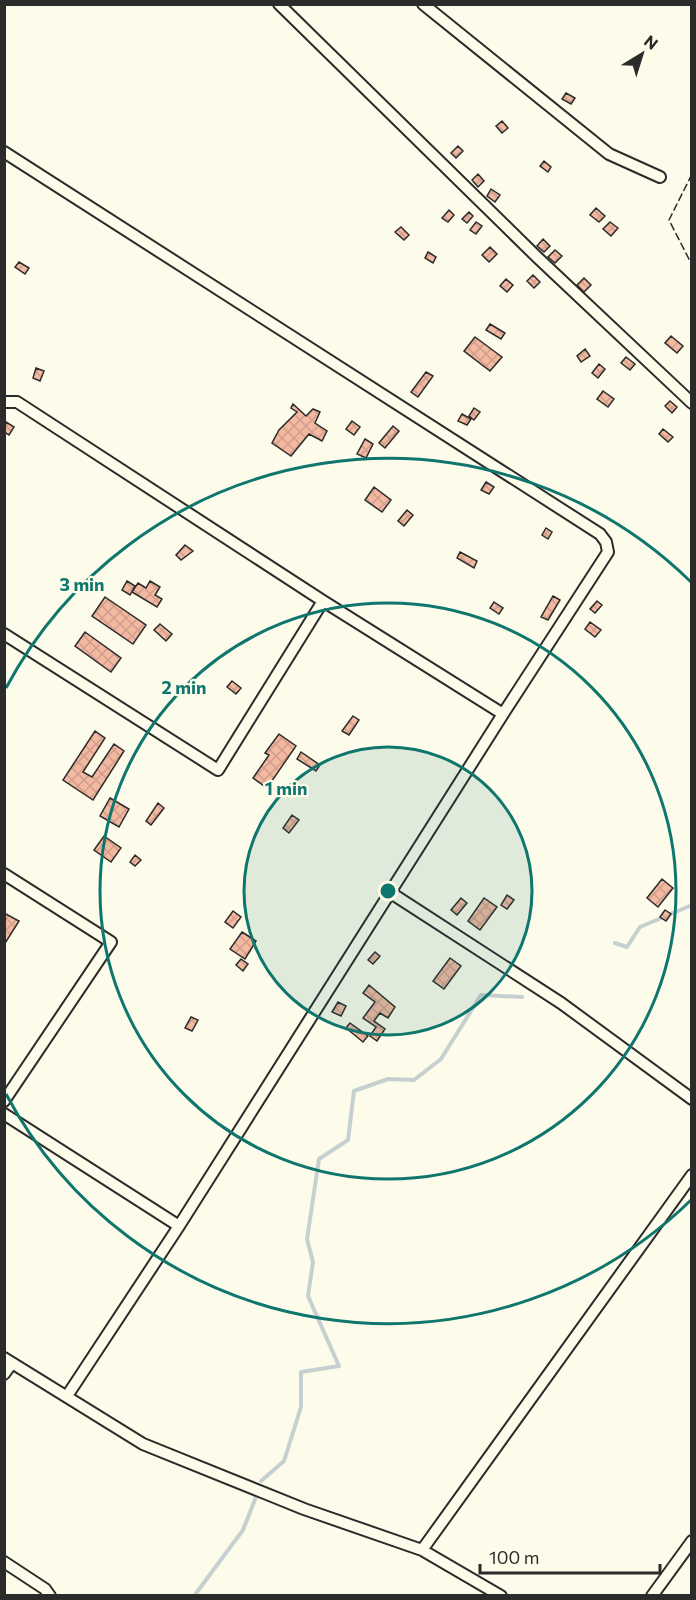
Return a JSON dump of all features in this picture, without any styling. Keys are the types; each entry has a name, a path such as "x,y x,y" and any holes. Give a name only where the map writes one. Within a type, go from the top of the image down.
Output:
{"street":[{"path":"279,4 529,250 692,403"},
{"path":"423,4 609,154 660,177"},
{"path":"4,152 600,534 606,542 608,552 179,1226 67,1396"},
{"path":"4,402 17,402 323,601 503,714"},
{"path":"4,634 218,770 323,601"},
{"path":"4,874 111,942 4,1101"},
{"path":"391,893 561,1003 692,1098"},
{"path":"4,1114 179,1226"},
{"path":"422,1550 692,1175"},
{"path":"4,1374 8,1360 143,1444 294,1505 422,1550 500,1595"},
{"path":"652,1596 692,1541"},
{"path":"4,1562 45,1589 50,1596"}],"building":[{"path":"566,93 575,98 571,104 562,99"},
{"path":"502,121 508,128 502,133 496,126"},
{"path":"458,146 463,151 456,158 451,153"},
{"path":"544,161 551,167 548,172 540,166"},
{"path":"478,174 484,181 478,187 472,180"},
{"path":"491,189 500,195 495,202 487,196"},
{"path":"596,208 605,216 599,222 590,215"},
{"path":"449,210 454,215 448,222 442,218"},
{"path":"469,212 473,216 467,223 462,219"},
{"path":"476,222 482,226 476,234 470,230"},
{"path":"610,222 618,228 611,236 603,229"},
{"path":"401,227 409,235 404,240 395,232"},
{"path":"543,239 550,246 544,252 537,246"},
{"path":"490,247 497,254 489,262 482,255"},
{"path":"555,250 562,256 555,263 548,257"},
{"path":"428,252 436,257 433,263 425,258"},
{"path":"19,262 29,268 25,274 15,267"},
{"path":"533,275 540,282 534,288 527,281"},
{"path":"584,278 591,285 584,292 577,285"},
{"path":"506,279 513,285 507,292 500,286"},
{"path":"490,324 505,333 501,339 486,330"},
{"path":"671,336 683,346 677,353 665,343"},
{"path":"475,337 502,357 490,371 464,351"},
{"path":"585,349 590,356 581,362 577,356"},
{"path":"626,357 635,364 630,370 621,363"},
{"path":"599,364 605,369 598,378 592,373"},
{"path":"36,368 44,371 40,381 33,378"},
{"path":"426,372 433,376 418,397 411,392"},
{"path":"603,391 614,399 608,407 597,399"},
{"path":"670,401 677,407 672,413 665,406"},
{"path":"293,404 306,416 313,409 320,412 315,423 327,431 322,441 309,434 291,456 272,443 279,430 297,412 291,408"},
{"path":"474,408 480,412 474,420 469,416"},
{"path":"462,414 471,419 467,425 458,421"},
{"path":"352,421 360,427 354,435 346,429"},
{"path":"6,422 14,427 9,435 4,432"},
{"path":"393,426 399,431 385,448 379,443"},
{"path":"663,429 673,437 668,442 659,434"},
{"path":"365,439 373,444 366,458 357,454"},
{"path":"486,482 494,487 489,494 481,490"},
{"path":"374,487 391,500 382,512 365,500"},
{"path":"407,510 413,515 404,526 398,521"},
{"path":"546,528 552,532 548,539 542,535"},
{"path":"185,545 193,551 181,560 176,555"},
{"path":"460,552 477,561 474,568 457,558"},
{"path":"127,581 135,586 130,595 122,590"},
{"path":"150,581 160,587 155,595 162,599 157,607 132,592 138,583 146,588"},
{"path":"553,596 560,600 548,620 541,617"},
{"path":"105,597 146,625 133,644 92,616"},
{"path":"597,601 602,605 595,613 590,609"},
{"path":"494,602 503,608 499,614 490,608"},
{"path":"590,622 601,630 595,637 585,629"},
{"path":"160,624 172,634 166,641 154,630"},
{"path":"85,632 121,658 111,672 75,646"},
{"path":"232,681 241,688 236,694 227,687"},
{"path":"353,716 359,720 349,735 342,731"},
{"path":"95,731 105,738 83,772 92,777 114,744 124,751 93,800 63,780"},
{"path":"279,734 296,746 267,788 253,778 269,755 265,753"},
{"path":"301,752 320,765 316,771 297,759"},
{"path":"110,798 129,809 119,827 100,816"},
{"path":"158,803 164,808 151,825 146,821"},
{"path":"292,815 299,820 289,833 283,828"},
{"path":"104,836 121,848 111,862 94,850"},
{"path":"135,855 141,860 135,866 130,862"},
{"path":"662,879 673,888 658,907 647,898"},
{"path":"507,895 514,900 507,909 501,905"},
{"path":"461,898 467,903 457,915 451,910"},
{"path":"484,898 497,907 480,930 468,921"},
{"path":"665,910 671,914 666,921 660,917"},
{"path":"233,911 241,917 233,928 225,922"},
{"path":"4,913 19,921 4,945"},
{"path":"242,932 256,941 245,959 230,949"},
{"path":"375,952 380,956 373,964 368,960"},
{"path":"450,958 461,966 444,989 433,981"},
{"path":"241,959 248,964 243,971 236,965"},
{"path":"369,985 395,1007 388,1018 380,1013 374,1021 385,1029 377,1041 370,1036 376,1027 363,1018 375,1002 363,993"},
{"path":"338,1002 346,1006 341,1016 332,1012"},
{"path":"191,1017 198,1020 192,1031 185,1028"},
{"path":"350,1023 368,1036 363,1042 346,1028"}],"waterway":[{"path":"615,943 627,947 640,927 692,905"},
{"path":"261,1481 284,1461 301,1407 301,1372 339,1366 308,1296 313,1262 307,1239 319,1159 348,1140 354,1091 388,1079 414,1080 441,1059 481,995 522,997"},
{"path":"194,1596 243,1530 256,1497"}],"fence":[{"path":"692,174 669,220 692,265"}]}
